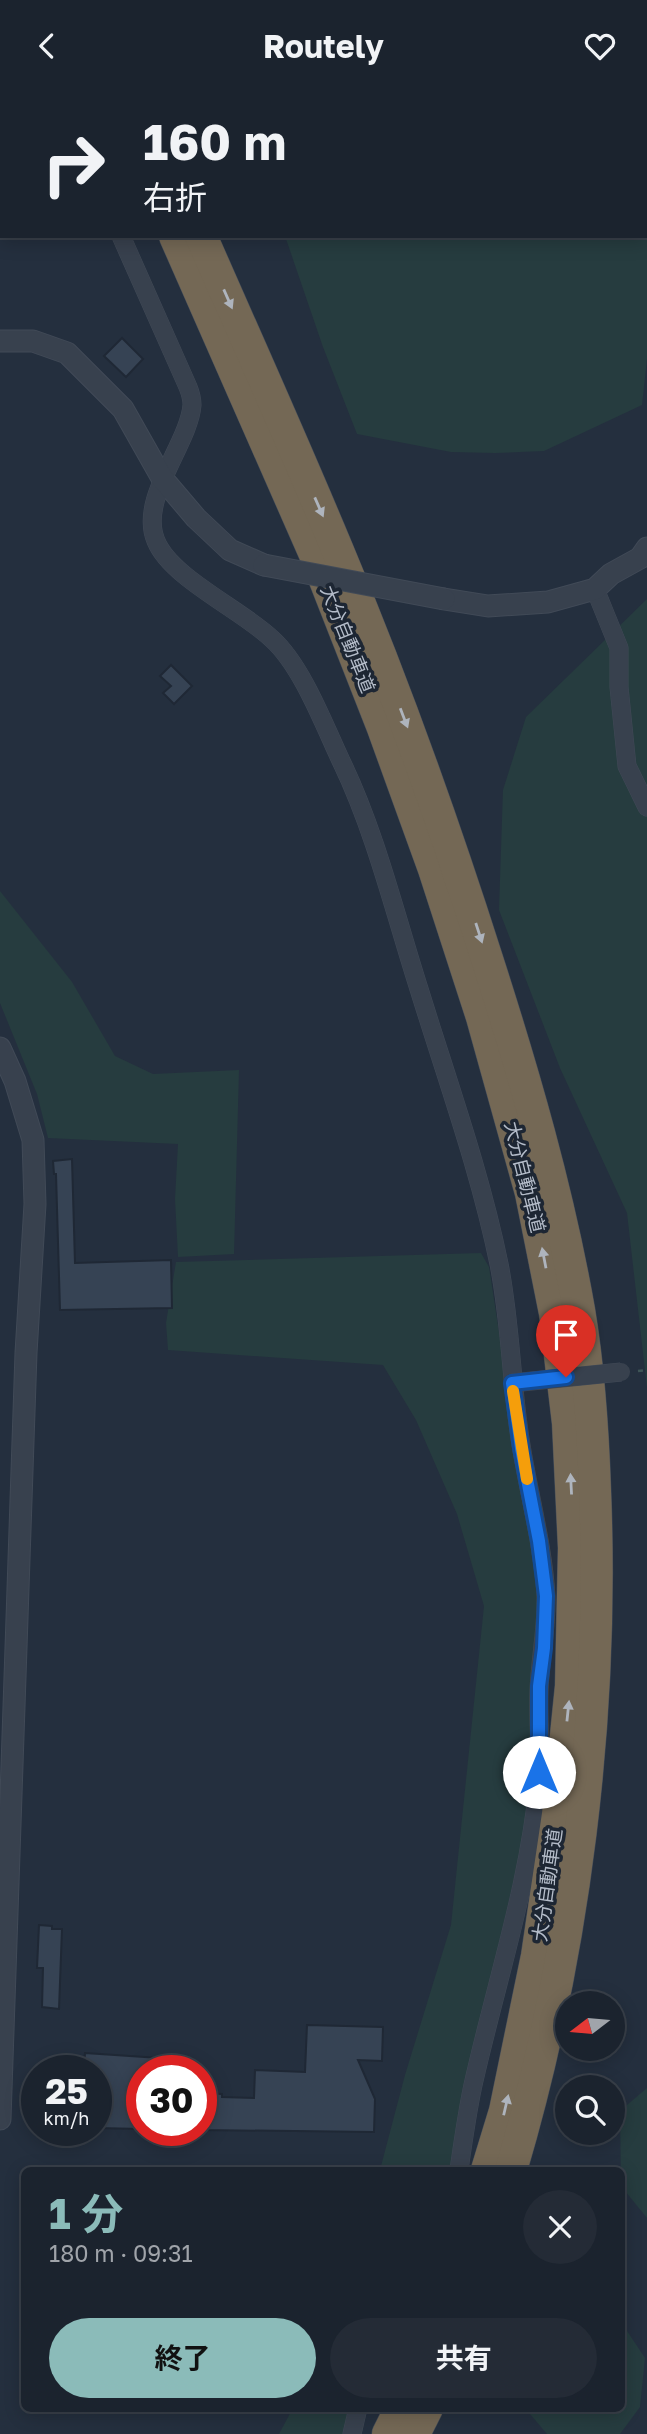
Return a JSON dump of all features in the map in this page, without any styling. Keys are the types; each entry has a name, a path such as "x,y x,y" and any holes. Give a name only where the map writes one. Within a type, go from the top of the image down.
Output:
{"highway":[{"name":"大分自動車道","path":"175,238 314,552 383,728 434,869 482,1017 531,1193 555,1313 568,1423 573,1534 571,1686 558,1814 537,1956 505,2111 488,2167"},
{"name":"大分自動車道","path":"202,238 339,552 457,863 505,1012 555,1188 580,1314 592,1421 597,1536 595,1688 581,1817 561,1959 527,2114 512,2167"},
{"path":"388,2434 399,2412"},
{"path":"414,2434 425,2412"}],"street":[{"path":"122,238 188,387 192,403 188,420 162,478 153,521 156,544 166,557 190,578 253,622 275,641 292,661 345,768 374,847 476,1175 499,1266 521,1448 539,1541 546,1596 539,1686 539,1772 530,1852 472,2088 459,2167"},
{"path":"0,341 33,341 66,353 123,409 162,478 196,519 230,550 264,565 488,606 548,602 595,589 611,574 640,558 647,548"},
{"path":"595,589 619,649 619,687 627,766 647,807"},
{"path":"0,1048 15,1081 33,1140 35,1204 27,1339 0,2119"},
{"path":"512,1383 621,1372"},
{"path":"352,2434 357,2412"}],"green space":[{"path":"286,238 647,238 647,359 642,405 544,451 451,452 357,434 323,347"},
{"path":"647,599 647,1388 627,1213 560,1068 499,910 503,790 526,717"},
{"path":"0,891 72,982 115,1056 153,1074 239,1070 234,1254 178,1257 175,1199 178,1144 48,1138 37,1094 0,1003"},
{"path":"481,1253 489,1267 513,1423 539,1559 534,1741 522,1845 463,2098 451,2167 381,2167 405,2075 451,1925 484,1606 457,1514 416,1420 383,1365 168,1350 166,1323 176,1262"},
{"path":"647,2088 647,2218 625,2191 625,2167 621,2167 620,2145 625,2145 625,2107"},
{"path":"625,2328 645,2358 640,2407 620,2434 547,2434 528,2412 625,2412"},
{"path":"291,2412 349,2412 344,2434 279,2434"}],"building":[{"path":"122,338 143,359 126,377 104,356"},
{"path":"171,665 192,686 174,704 163,693 171,686 160,676"},
{"path":"72,1159 75,1263 171,1260 172,1308 60,1310 56,1174 53,1161"},
{"path":"39,1925 62,1929 59,2009 42,2007 43,1968 37,1968"},
{"path":"307,2025 383,2027 382,2061 358,2060 375,2099 374,2132 217,2130 217,2094 222,2094 222,2097 254,2098 255,2070 305,2072"},
{"path":"85,2053 126,2056 126,2129 112,2128 112,2055"}],"slow traffic":[{"path":"513,1391 527,1479"}],"route":[{"path":"539,1772 539,1686 546,1596 512,1383 566,1377"}]}
